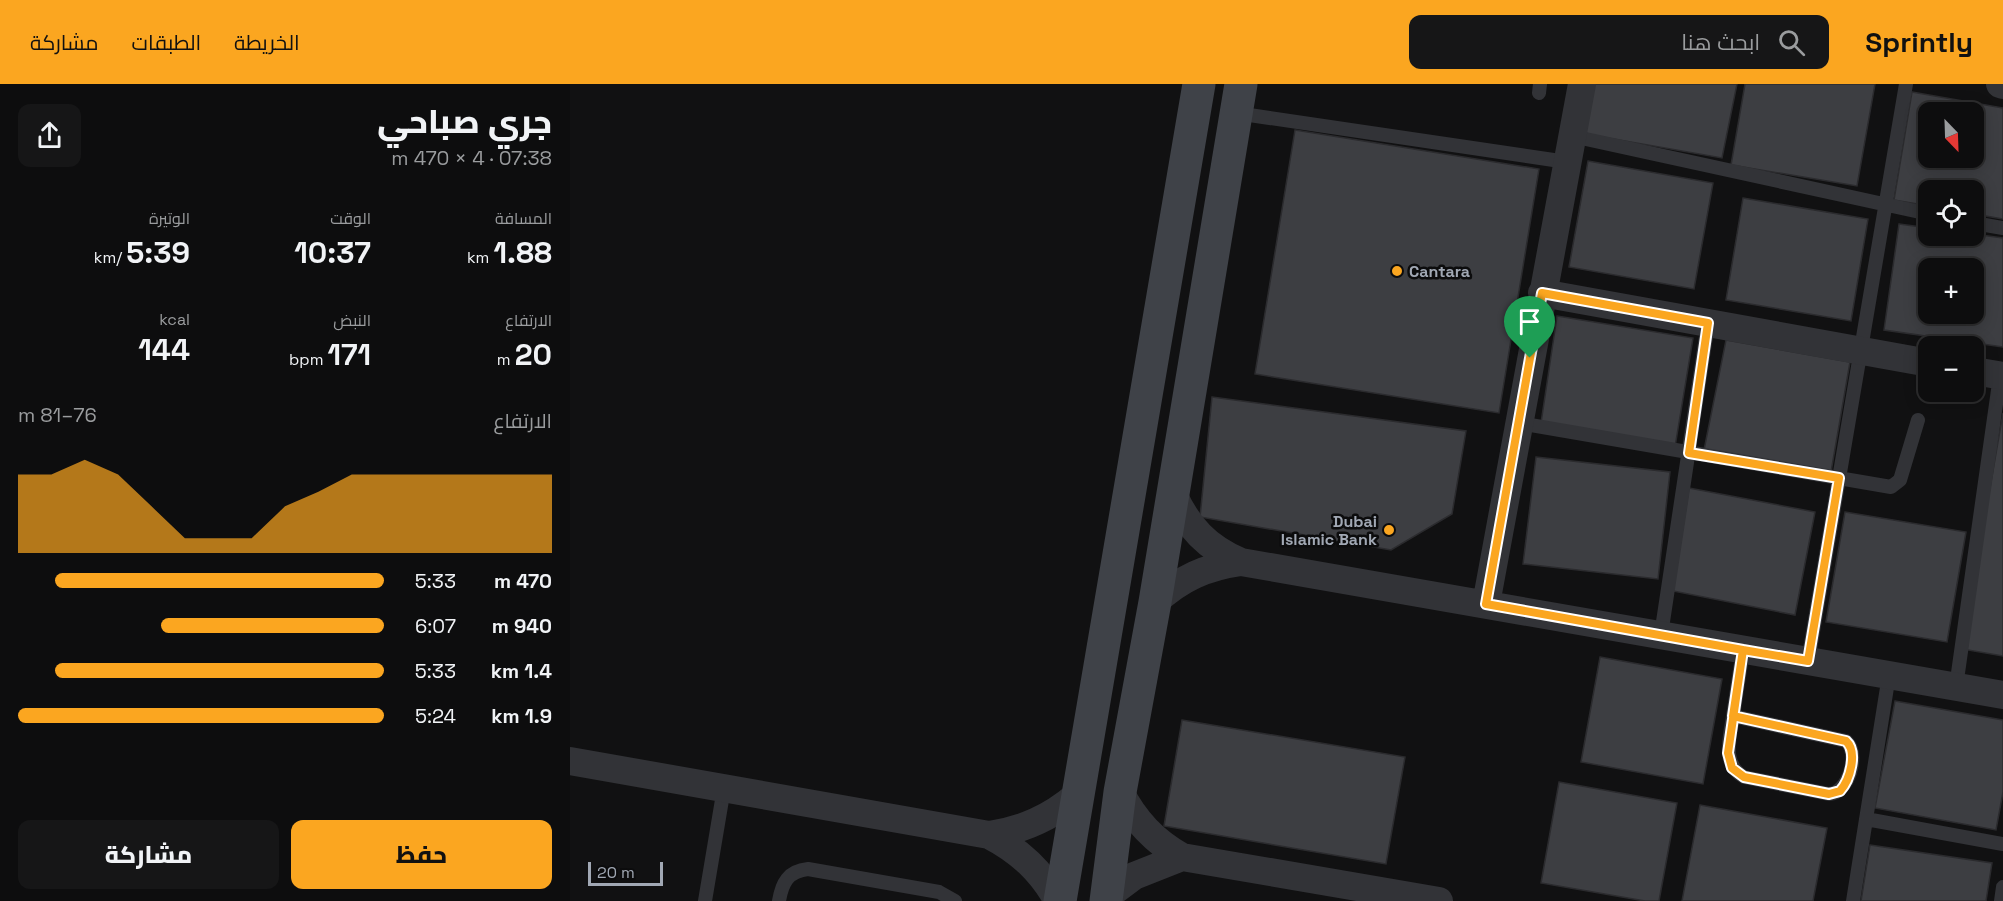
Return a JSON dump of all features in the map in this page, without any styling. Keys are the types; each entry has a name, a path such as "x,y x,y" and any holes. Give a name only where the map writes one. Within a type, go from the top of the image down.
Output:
{"main road":[{"path":"1059,901 1199,84"},
{"path":"1106,899 1120,792 1155,602 1239,98"}],"street":[{"path":"1486,604 1582,84"},
{"path":"1542,293 1918,361"},
{"path":"1173,494 1186,520 1206,543 1240,562 2003,696"},
{"path":"1155,602 1169,589 1194,574 1221,565 1240,562"},
{"path":"570,761 989,835 1023,856 1038,871 1059,901"},
{"path":"1120,792 1139,823 1166,848 1182,857 1439,901"},
{"path":"989,835 1027,827 1061,808 1076,796"},
{"path":"1106,899 1142,872 1182,857"}],"lane":[{"path":"1808,661 1906,84"},
{"path":"1239,98 1570,149 1918,212"},
{"path":"1984,225 2003,228"},
{"path":"1661,635 1708,323"},
{"path":"1956,687 1992,375"},
{"path":"1519,423 1887,486 1898,484 1918,420"},
{"path":"1733,716 1846,741 1852,750 1852,755 1845,786 1840,791 1829,794 1744,777 1732,768 1728,753 1733,716 1743,650"},
{"path":"1852,901 1889,675"},
{"path":"705,901 724,788"},
{"path":"1866,819 2003,844"},
{"path":"779,901 785,879 799,870 808,869 939,892 955,901"},
{"path":"2001,901 2003,887"}],"building":[{"path":"1590,84 1737,84 1722,158 1579,133"},
{"path":"1745,84 1875,84 1857,186 1731,165"},
{"path":"1912,92 1969,102 1918,102 1918,168 1984,168 1984,105 2003,108 2003,219 1984,216 1984,180 1918,180 1918,204 1894,200"},
{"name":"Cantara","path":"1295,130 1539,169 1499,413 1255,374"},
{"path":"1588,161 1713,183 1694,289 1569,267"},
{"path":"1743,198 1868,219 1851,321 1726,300"},
{"path":"1899,224 1918,227 1918,246 1984,246 1984,235 2003,238 2003,347 1984,344 1984,336 1926,336 1884,330"},
{"path":"1557,316 1693,338 1675,447 1541,423"},
{"path":"1726,340 1850,362 1831,472 1704,450"},
{"path":"1212,397 1466,431 1452,514 1391,550 1200,517"},
{"path":"2003,413 2003,656 1962,649"},
{"path":"1536,457 1670,472 1658,579 1523,564"},
{"path":"1689,488 1815,512 1795,615 1673,591"},
{"path":"1845,512 1966,532 1947,642 1826,622"},
{"path":"1600,657 1722,679 1703,784 1581,762"},
{"path":"1895,701 2003,720 2003,792 1996,830 1875,808"},
{"path":"1182,720 1405,757 1386,864 1164,826"},
{"path":"1559,782 1677,803 1659,901 1645,901 1541,883"},
{"path":"1700,805 1827,828 1813,901 1682,901"},
{"path":"1870,845 1992,863 1986,901 1861,901"}],"place":[{"name":"Cantara","path":"1397,271"},
{"name":"Dubai Islamic Bank","path":"1389,530"}],"route":[{"path":"1530,358 1486,604 1743,650 1733,716 1846,741 1850,744 1852,755 1847,781 1840,791 1829,794 1744,777 1732,768 1728,753 1733,716 1743,650 1808,661 1839,478 1689,453 1708,323 1542,293 1530,358"}]}
